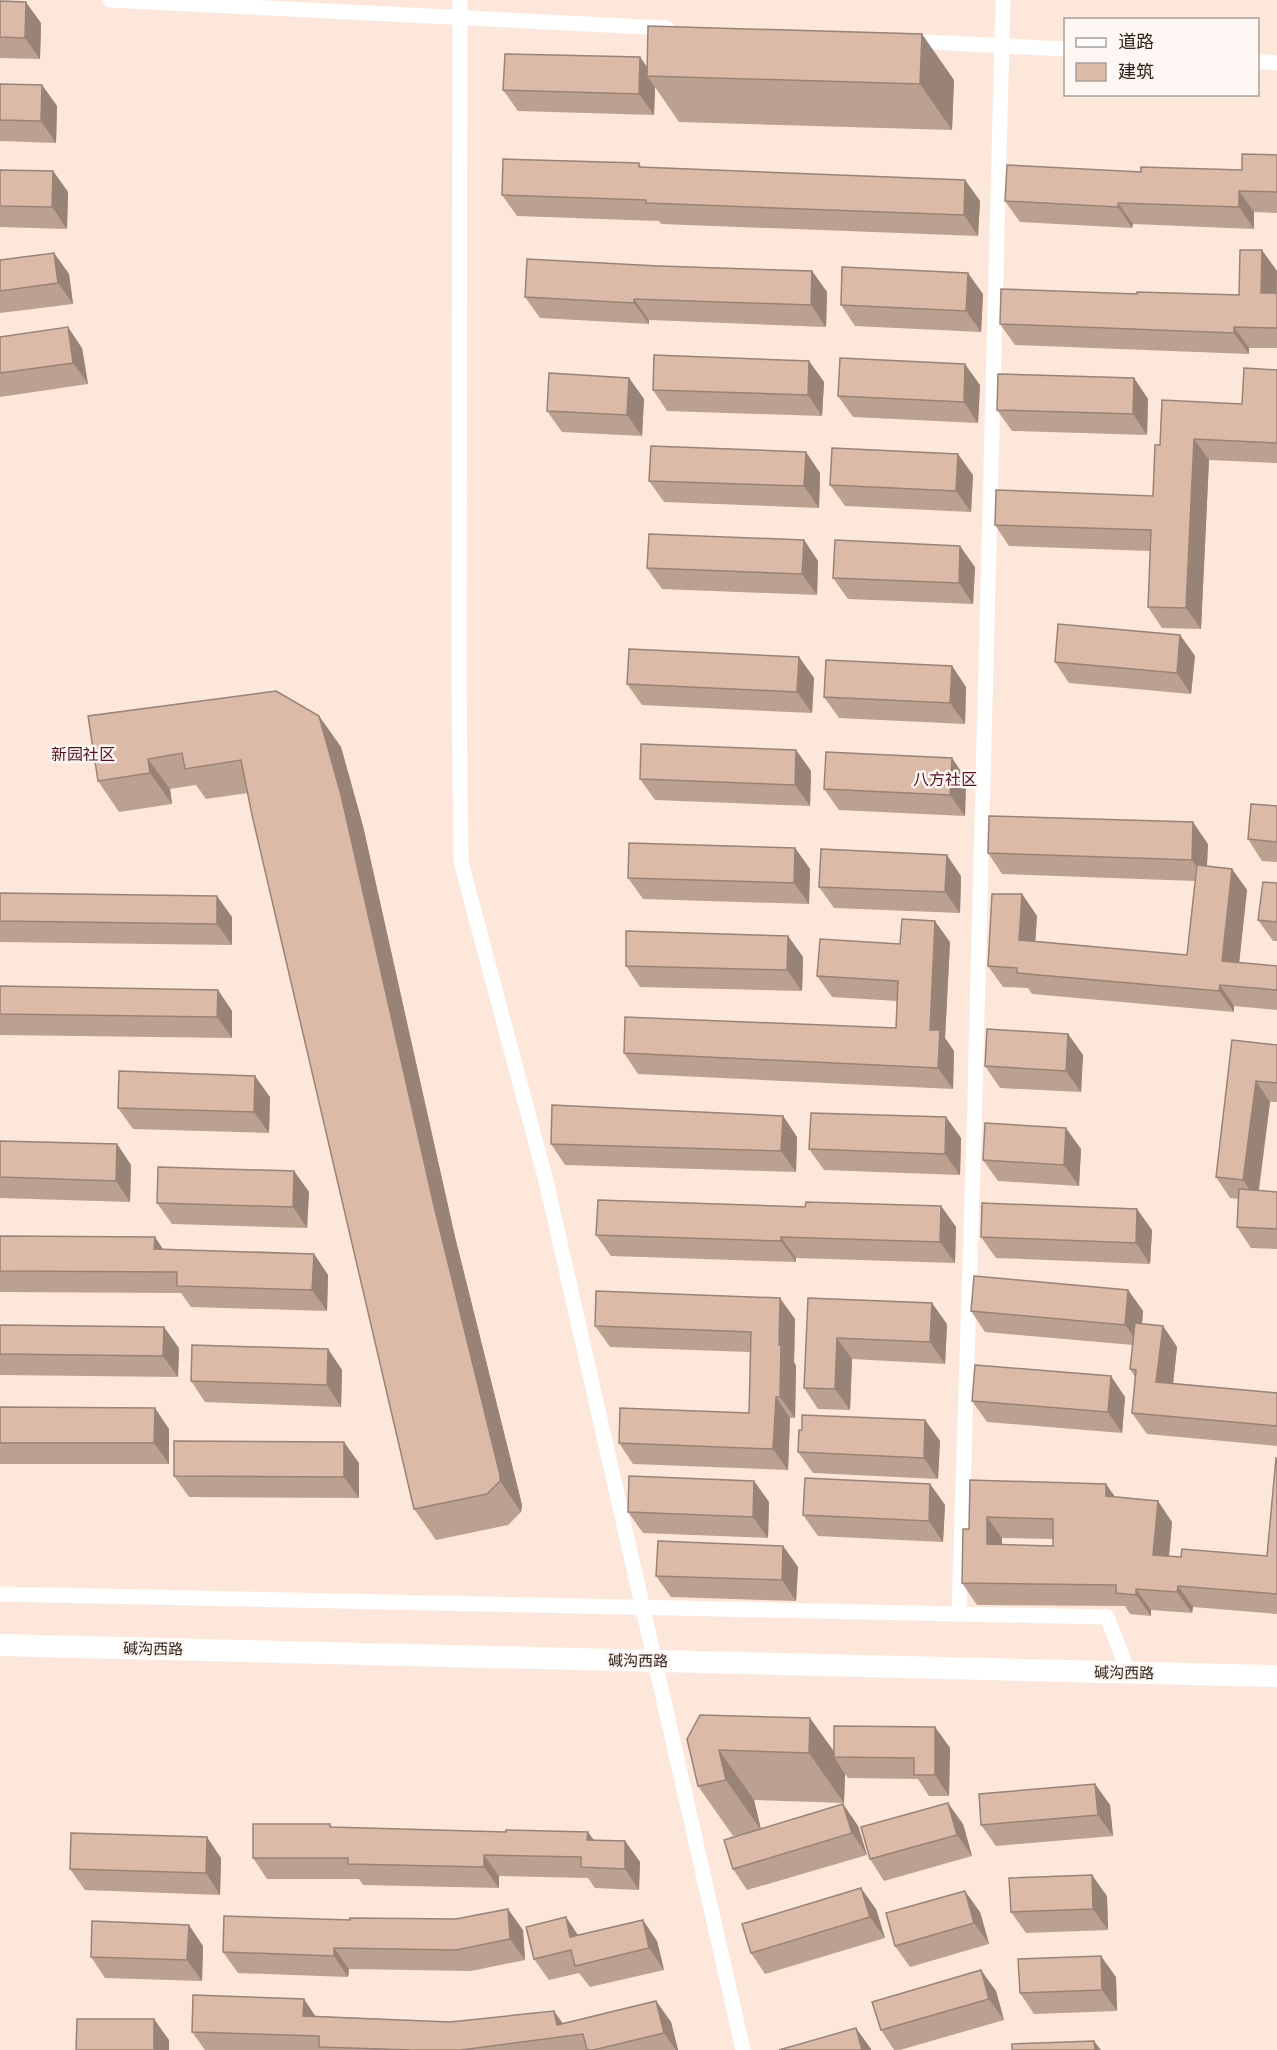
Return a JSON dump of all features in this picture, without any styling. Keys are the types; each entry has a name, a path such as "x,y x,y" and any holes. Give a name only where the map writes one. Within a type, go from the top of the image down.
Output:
{"street":[{"path":"110,0 684,29"},
{"path":"460,0 461,862 546,1181 743,2050"},
{"path":"959,1614 974,1133 1003,0"},
{"path":"896,40 1064,49"},
{"path":"1259,61 1277,63"},
{"path":"0,1594 1107,1617 1129,1673"},
{"name":"碱沟西路","path":"0,1645 1277,1676"}],"building":[{"path":"0,1 26,2 25,38 0,37"},
{"path":"648,26 922,34 920,84 647,76"},
{"path":"505,54 640,57 639,94 503,90"},
{"path":"0,84 42,85 41,121 0,120"},
{"path":"1242,154 1277,155 1277,192 1239,191 1239,207 1118,203 1118,207 1005,201 1007,165 1141,172 1141,167 1242,170"},
{"path":"503,159 639,163 639,167 965,180 964,215 502,195"},
{"path":"0,170 53,171 52,207 0,206"},
{"path":"1240,250 1262,250 1261,293 1277,293 1277,328 1234,327 1234,333 1000,324 1001,289 1239,295"},
{"path":"54,253 58,283 0,291 0,260"},
{"path":"527,259 812,271 811,305 634,299 634,303 525,297"},
{"path":"842,267 968,273 966,311 841,305"},
{"path":"68,327 73,363 0,373 0,337"},
{"path":"654,355 809,361 808,395 653,390"},
{"path":"840,358 965,364 964,402 838,396"},
{"path":"1244,368 1277,370 1277,443 1194,439 1186,608 1148,607 1151,530 995,525 996,490 1153,496 1155,445 1160,445 1162,400 1242,404"},
{"path":"549,373 629,378 627,415 547,411"},
{"path":"998,374 1134,378 1133,414 997,410"},
{"path":"651,446 806,452 804,486 649,481"},
{"path":"832,448 958,454 956,491 830,485"},
{"path":"649,534 804,540 802,574 647,568"},
{"path":"835,540 960,546 959,583 833,578"},
{"path":"1058,624 1180,635 1177,673 1055,662"},
{"path":"629,649 799,657 797,692 627,684"},
{"path":"826,660 952,666 950,703 824,697"},
{"path":"276,691 319,716 341,795 434,1206 500,1475 500,1481 487,1494 414,1509 241,760 185,769 182,753 148,759 150,773 98,781 88,716"},
{"path":"641,744 796,750 795,785 640,779"},
{"path":"826,752 952,758 950,795 824,789"},
{"path":"1251,804 1277,806 1277,842 1248,839"},
{"path":"989,816 1193,822 1192,860 988,853"},
{"path":"629,843 795,848 794,883 628,878"},
{"path":"821,849 947,855 945,892 819,887"},
{"path":"1197,865 1232,869 1222,961 1277,966 1277,990 1220,985 1219,991 1017,973 1017,968 988,966 992,894 1022,894 1019,940 1187,955"},
{"path":"1263,882 1277,883 1277,922 1258,920"},
{"path":"0,893 217,896 217,924 0,921"},
{"path":"902,919 935,921 930,1030 940,1030 938,1068 624,1053 625,1017 896,1028 898,981 817,976 820,939 900,944"},
{"path":"626,931 788,936 787,970 626,966"},
{"path":"0,986 218,990 217,1017 0,1014"},
{"path":"987,1029 1068,1034 1066,1071 985,1066"},
{"path":"1232,1040 1277,1045 1277,1083 1256,1081 1243,1180 1216,1177"},
{"path":"119,1071 255,1076 254,1112 118,1108"},
{"path":"552,1105 783,1116 781,1151 551,1144"},
{"path":"811,1113 946,1117 945,1154 809,1149"},
{"path":"985,1123 1066,1128 1064,1165 983,1160"},
{"path":"0,1141 117,1144 116,1181 0,1177"},
{"path":"158,1167 294,1171 293,1207 157,1203"},
{"path":"1239,1189 1277,1192 1277,1229 1237,1227"},
{"path":"598,1200 805,1207 806,1202 941,1206 940,1242 781,1237 781,1241 596,1235"},
{"path":"982,1203 1137,1209 1136,1243 981,1237"},
{"path":"0,1236 155,1237 154,1249 314,1254 312,1290 177,1286 177,1272 0,1271"},
{"path":"974,1276 1128,1290 1125,1325 971,1311"},
{"path":"596,1291 780,1298 780,1397 776,1397 773,1449 619,1443 620,1408 749,1413 751,1332 595,1326"},
{"path":"808,1298 932,1303 930,1342 837,1338 835,1389 804,1388"},
{"path":"1135,1323 1163,1326 1156,1382 1277,1393 1277,1426 1132,1413 1136,1370 1130,1369"},
{"path":"0,1325 164,1327 163,1356 0,1354"},
{"path":"192,1345 328,1349 327,1385 191,1381"},
{"path":"975,1365 1111,1376 1108,1412 972,1401"},
{"path":"0,1407 155,1408 154,1443 0,1443"},
{"path":"802,1415 925,1420 924,1458 798,1452"},
{"path":"174,1441 344,1442 344,1477 174,1476"},
{"path":"1277,1458 1277,1594 1178,1586 1177,1592 1136,1589 1136,1595 1116,1593 1116,1585 962,1583 963,1529 969,1529 970,1480 1106,1484 1106,1496 1158,1501 1153,1555 1181,1557 1182,1549 1267,1556","holes":["987,1517 1053,1519 1053,1546 987,1544"]},
{"path":"629,1476 754,1481 753,1517 628,1512"},
{"path":"805,1478 930,1484 929,1521 803,1515"},
{"path":"658,1541 783,1546 782,1580 656,1576"},
{"path":"700,1715 810,1718 809,1753 719,1750 726,1780 698,1786 687,1739"},
{"path":"834,1726 935,1727 935,1775 914,1775 914,1758 834,1757"},
{"path":"1095,1784 1098,1815 981,1825 979,1794"},
{"path":"948,1803 957,1835 870,1859 861,1827"},
{"path":"843,1804 852,1833 733,1869 724,1840"},
{"path":"253,1824 330,1824 330,1827 506,1832 506,1830 588,1832 587,1840 625,1841 625,1869 581,1867 581,1857 484,1855 484,1867 348,1864 348,1858 253,1858"},
{"path":"71,1833 207,1837 206,1873 70,1869"},
{"path":"1092,1875 1093,1909 1011,1912 1009,1878"},
{"path":"861,1888 870,1917 751,1953 742,1924"},
{"path":"965,1891 974,1923 895,1946 886,1913"},
{"path":"508,1909 510,1939 456,1950 334,1948 334,1956 223,1952 224,1916 350,1920 350,1918 456,1919"},
{"path":"566,1917 570,1937 643,1920 649,1948 575,1966 571,1950 534,1959 526,1927"},
{"path":"92,1921 189,1925 187,1960 91,1957"},
{"path":"1101,1956 1102,1990 1020,1993 1018,1959"},
{"path":"981,1970 989,1999 881,2030 872,2002"},
{"path":"193,1995 304,1999 303,2016 450,2022 554,2011 557,2025 656,2001 664,2033 593,2050 587,2050 583,2034 461,2050 319,2047 319,2036 192,2032"},
{"path":"77,2019 154,2019 154,2050 76,2050"},
{"path":"856,2028 862,2050 779,2050"},
{"path":"1094,2041 1095,2050 1012,2050 1012,2044"}],"district":[{"name":"新园社区","path":"83,754"},
{"name":"八方社区","path":"945,779"}]}
